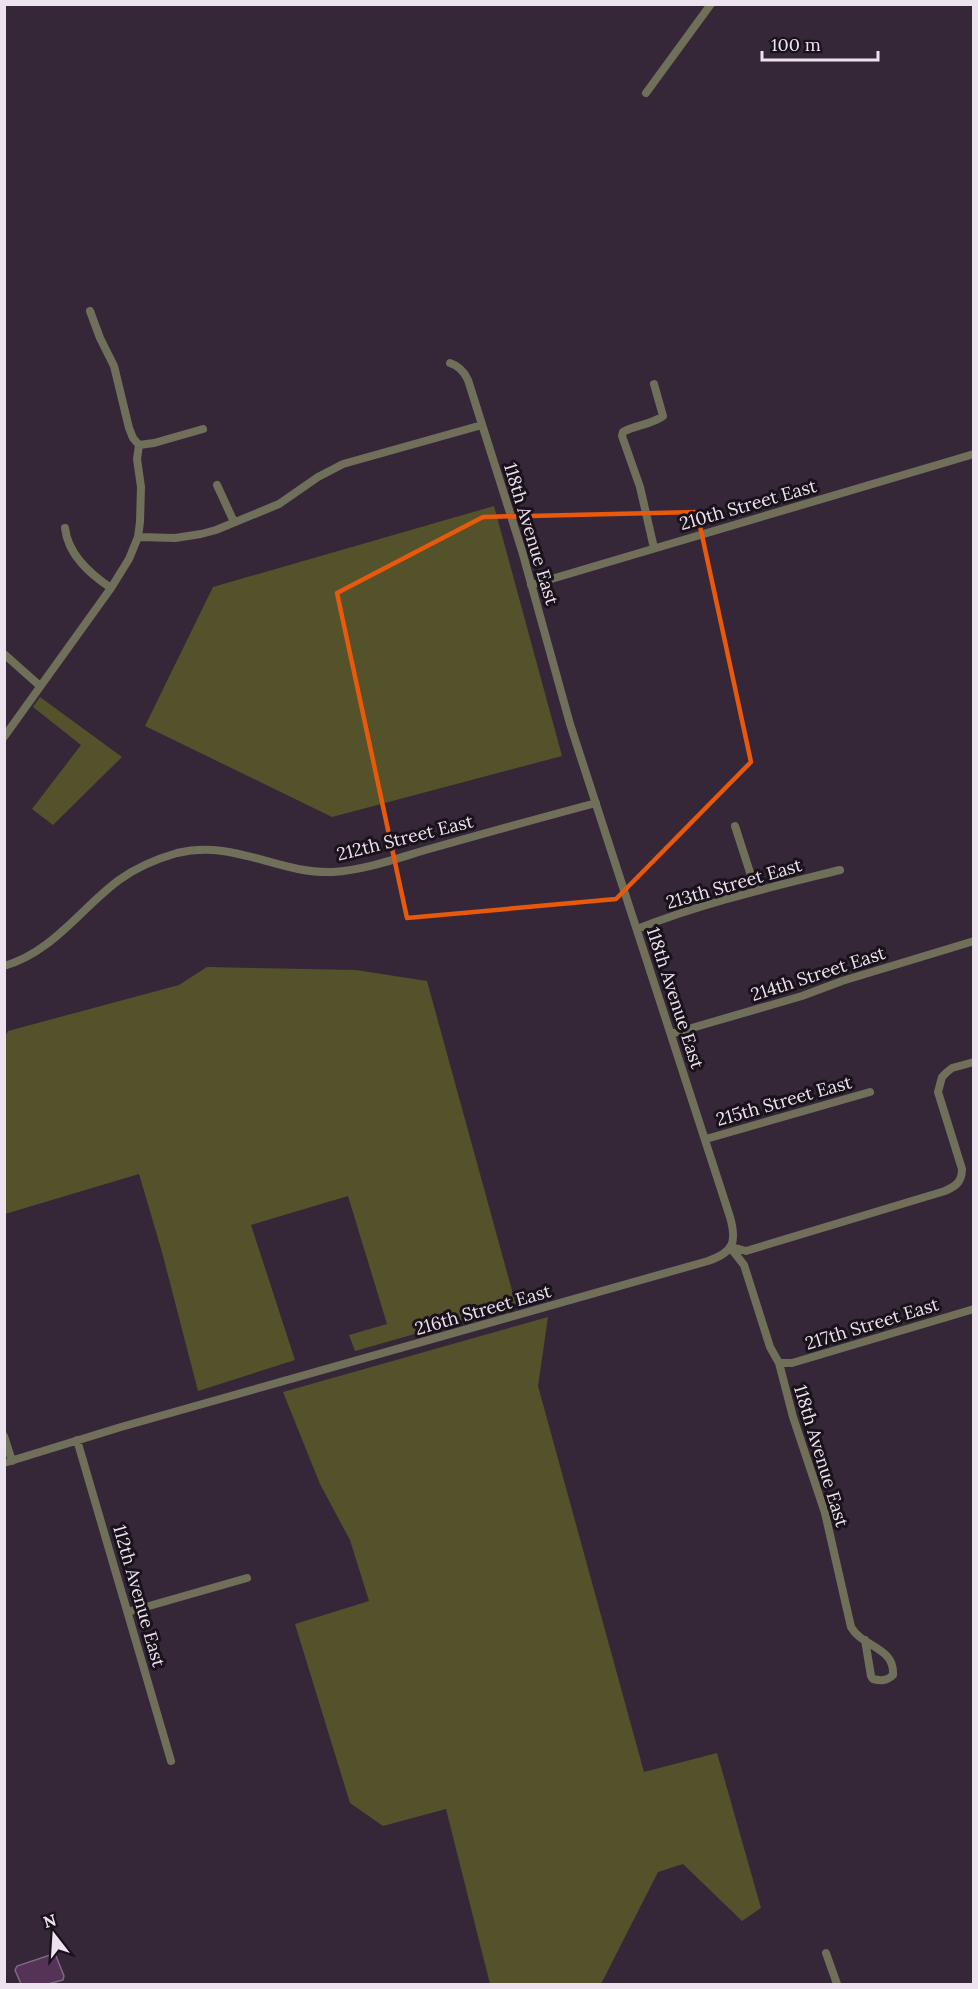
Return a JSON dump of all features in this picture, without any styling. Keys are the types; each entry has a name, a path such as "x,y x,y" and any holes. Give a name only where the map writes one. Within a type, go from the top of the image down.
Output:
{"street":[{"path":"646,93 711,4"},
{"path":"90,311 114,366 129,428 133,438 140,445"},
{"name":"118th Avenue East","path":"450,363 464,371 468,380 531,585 570,724 706,1139 734,1232 733,1243 730,1247 744,1264 770,1347 779,1363 793,1417 825,1513 851,1627 853,1631 886,1654 891,1662 893,1675 888,1679 881,1681 871,1676 865,1640"},
{"path":"654,384 663,416 627,430 622,436 640,487 654,548"},
{"path":"138,537 163,538 208,532 279,504 318,477 343,464 482,425"},
{"path":"140,445 203,429"},
{"path":"4,737 111,588 129,559 138,537 141,507 137,459 140,445"},
{"name":"210th Street East","path":"531,585 974,454"},
{"path":"217,485 234,522"},
{"path":"65,528 69,544 81,563 97,579 111,588"},
{"path":"4,654 40,686"},
{"name":"212th Street East","path":"4,966 21,960 48,944 131,872 147,863 179,853 195,850 230,851 305,871 350,870 596,802"},
{"path":"735,826 756,891"},
{"name":"213th Street East","path":"637,929 659,920 756,891 840,870"},
{"name":"214th Street East","path":"671,1034 802,996 842,981 974,941"},
{"path":"730,1247 746,1251 945,1191 959,1184 962,1169 938,1092 942,1077 947,1072 952,1068 974,1062"},
{"name":"215th Street East","path":"706,1139 870,1092"},
{"name":"216th Street East","path":"8,1462 77,1440 708,1261 724,1254 730,1247"},
{"name":"217th Street East","path":"779,1363 792,1363 974,1309"},
{"path":"4,1436 8,1462"},
{"name":"112th Avenue East","path":"77,1440 171,1761"},
{"path":"128,1612 247,1578"},
{"path":"826,1953 837,1984"}],"highlighted area":[{"path":"697,512 751,762 616,899 407,918 337,593 483,517"}],"shaded area":[{"path":"494,506 562,756 332,817 145,726 213,587"},
{"path":"40,697 122,757 53,825 32,809 81,745 33,707"},
{"path":"207,967 356,970 427,981 516,1305 355,1351 349,1335 387,1324 348,1196 251,1225 295,1360 198,1391 139,1174 5,1214 4,1039 8,1031 179,985"},
{"path":"548,1317 538,1386 644,1772 717,1753 761,1908 742,1921 683,1864 658,1872 601,1984 490,1984 446,1809 383,1826 350,1803 295,1624 369,1601 350,1540 320,1484 283,1392"},
{"path":"53,1954 64,1976 63,1980 48,1984 21,1984 15,1970 17,1966"}]}
